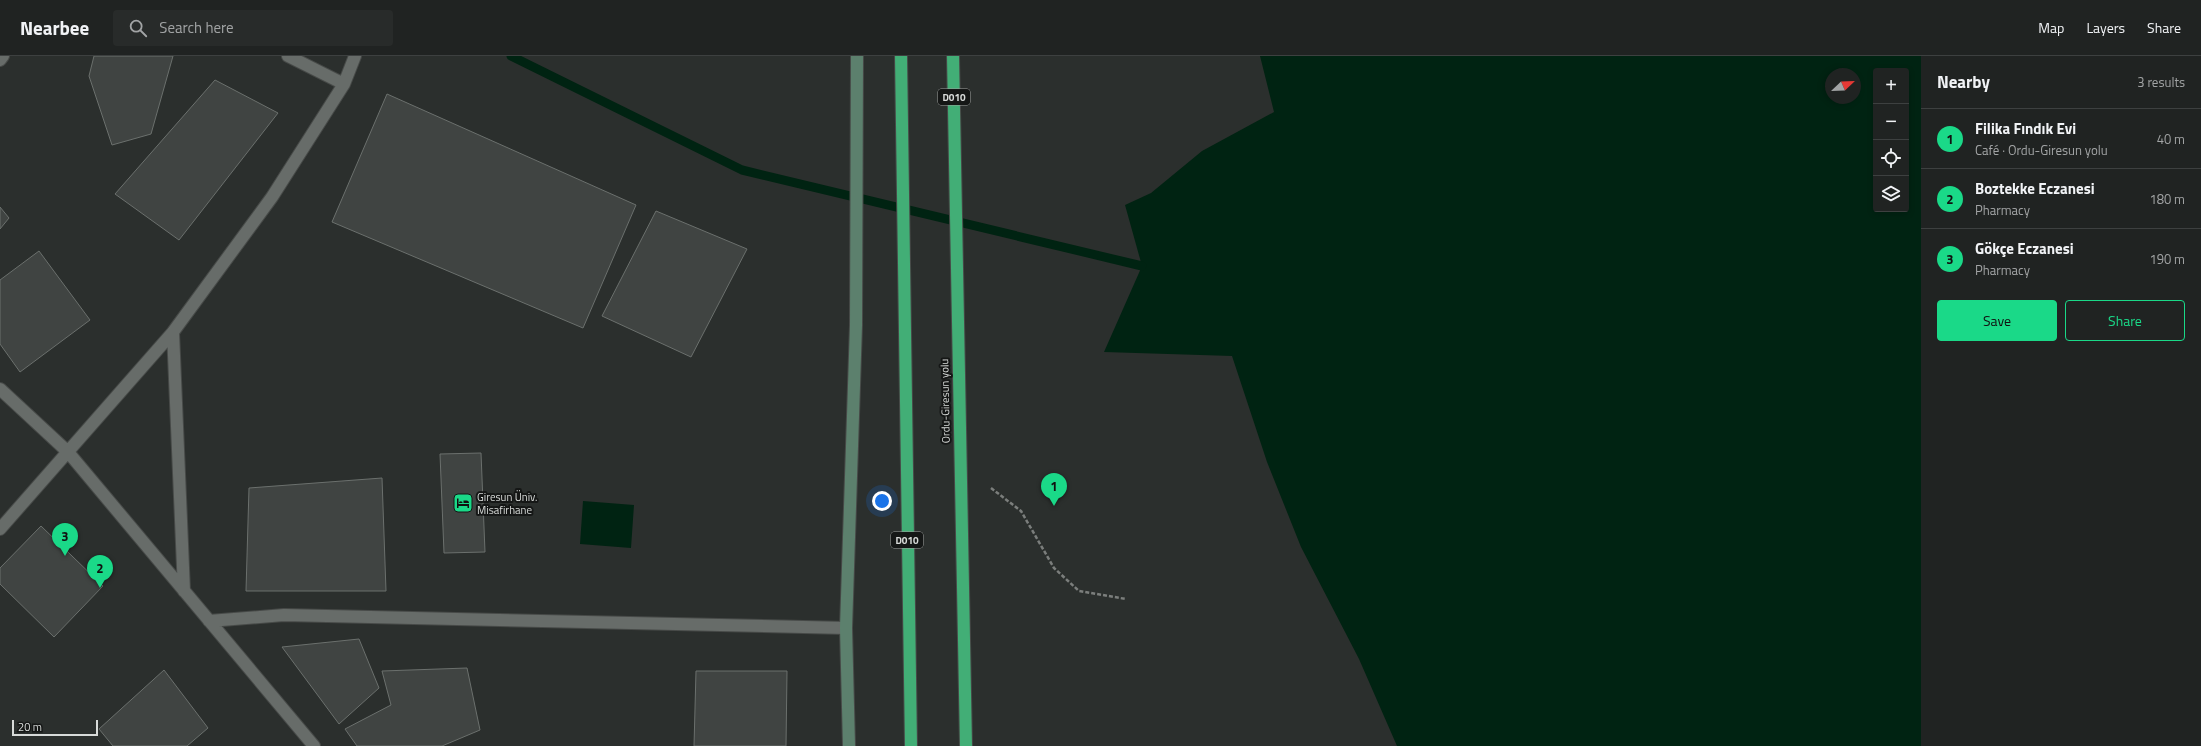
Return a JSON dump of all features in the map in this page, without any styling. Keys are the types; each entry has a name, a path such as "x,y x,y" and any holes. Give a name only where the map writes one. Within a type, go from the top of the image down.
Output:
{"highway":[{"name":"D010","path":"901,56 911,746"},
{"name":"Ordu-Giresun yolu","path":"953,56 957,366 966,746"}],"street":[{"path":"0,60 3,56"},
{"path":"288,56 344,84"},
{"path":"0,529 173,332 272,197 344,84 355,56"},
{"path":"849,746 846,628 856,325 858,113 857,56"},
{"path":"173,332 184,591"},
{"path":"0,389 68,452 314,746"},
{"path":"209,620 284,615 846,628"}],"path":[{"path":"991,488 1021,511 1054,568 1079,591 1126,599"}],"shaded area":[{"path":"1260,56 1921,56 1921,746 1397,746 1359,659 1301,547 1267,462 1232,356 1104,352 1142,266 1125,205 1151,193 1202,151 1274,112"},
{"path":"583,501 634,505 631,548 580,544"}],"building":[{"path":"94,56 173,56 151,134 112,145 89,76"},
{"path":"215,80 278,113 179,240 115,194"},
{"path":"387,94 636,205 583,328 332,222"},
{"path":"0,207 9,218 0,229"},
{"path":"656,211 747,249 691,357 602,316"},
{"path":"39,251 90,320 20,372 0,344 0,280"},
{"name":"Giresun Üniv. Misafirhane","path":"481,453 485,552 444,553 440,454"},
{"path":"382,478 386,591 246,591 249,488"},
{"path":"41,526 103,586 54,637 0,584 0,568"},
{"path":"359,639 379,688 339,724 282,647"},
{"path":"467,668 480,730 442,746 357,746 345,729 391,705 382,671"},
{"path":"164,670 208,728 187,746 113,746 99,729"},
{"path":"696,671 787,671 786,746 694,746"}],"waterway":[{"path":"511,56 742,170 1142,266"}],"place":[{"name":"Giresun Üniv. Misafirhane","path":"463,503"},
{"name":"Filika Fındık Evi","path":"1054,506"},
{"name":"Gökçe Eczanesi","path":"65,556"},
{"name":"Boztekke Eczanesi","path":"100,588"}]}
